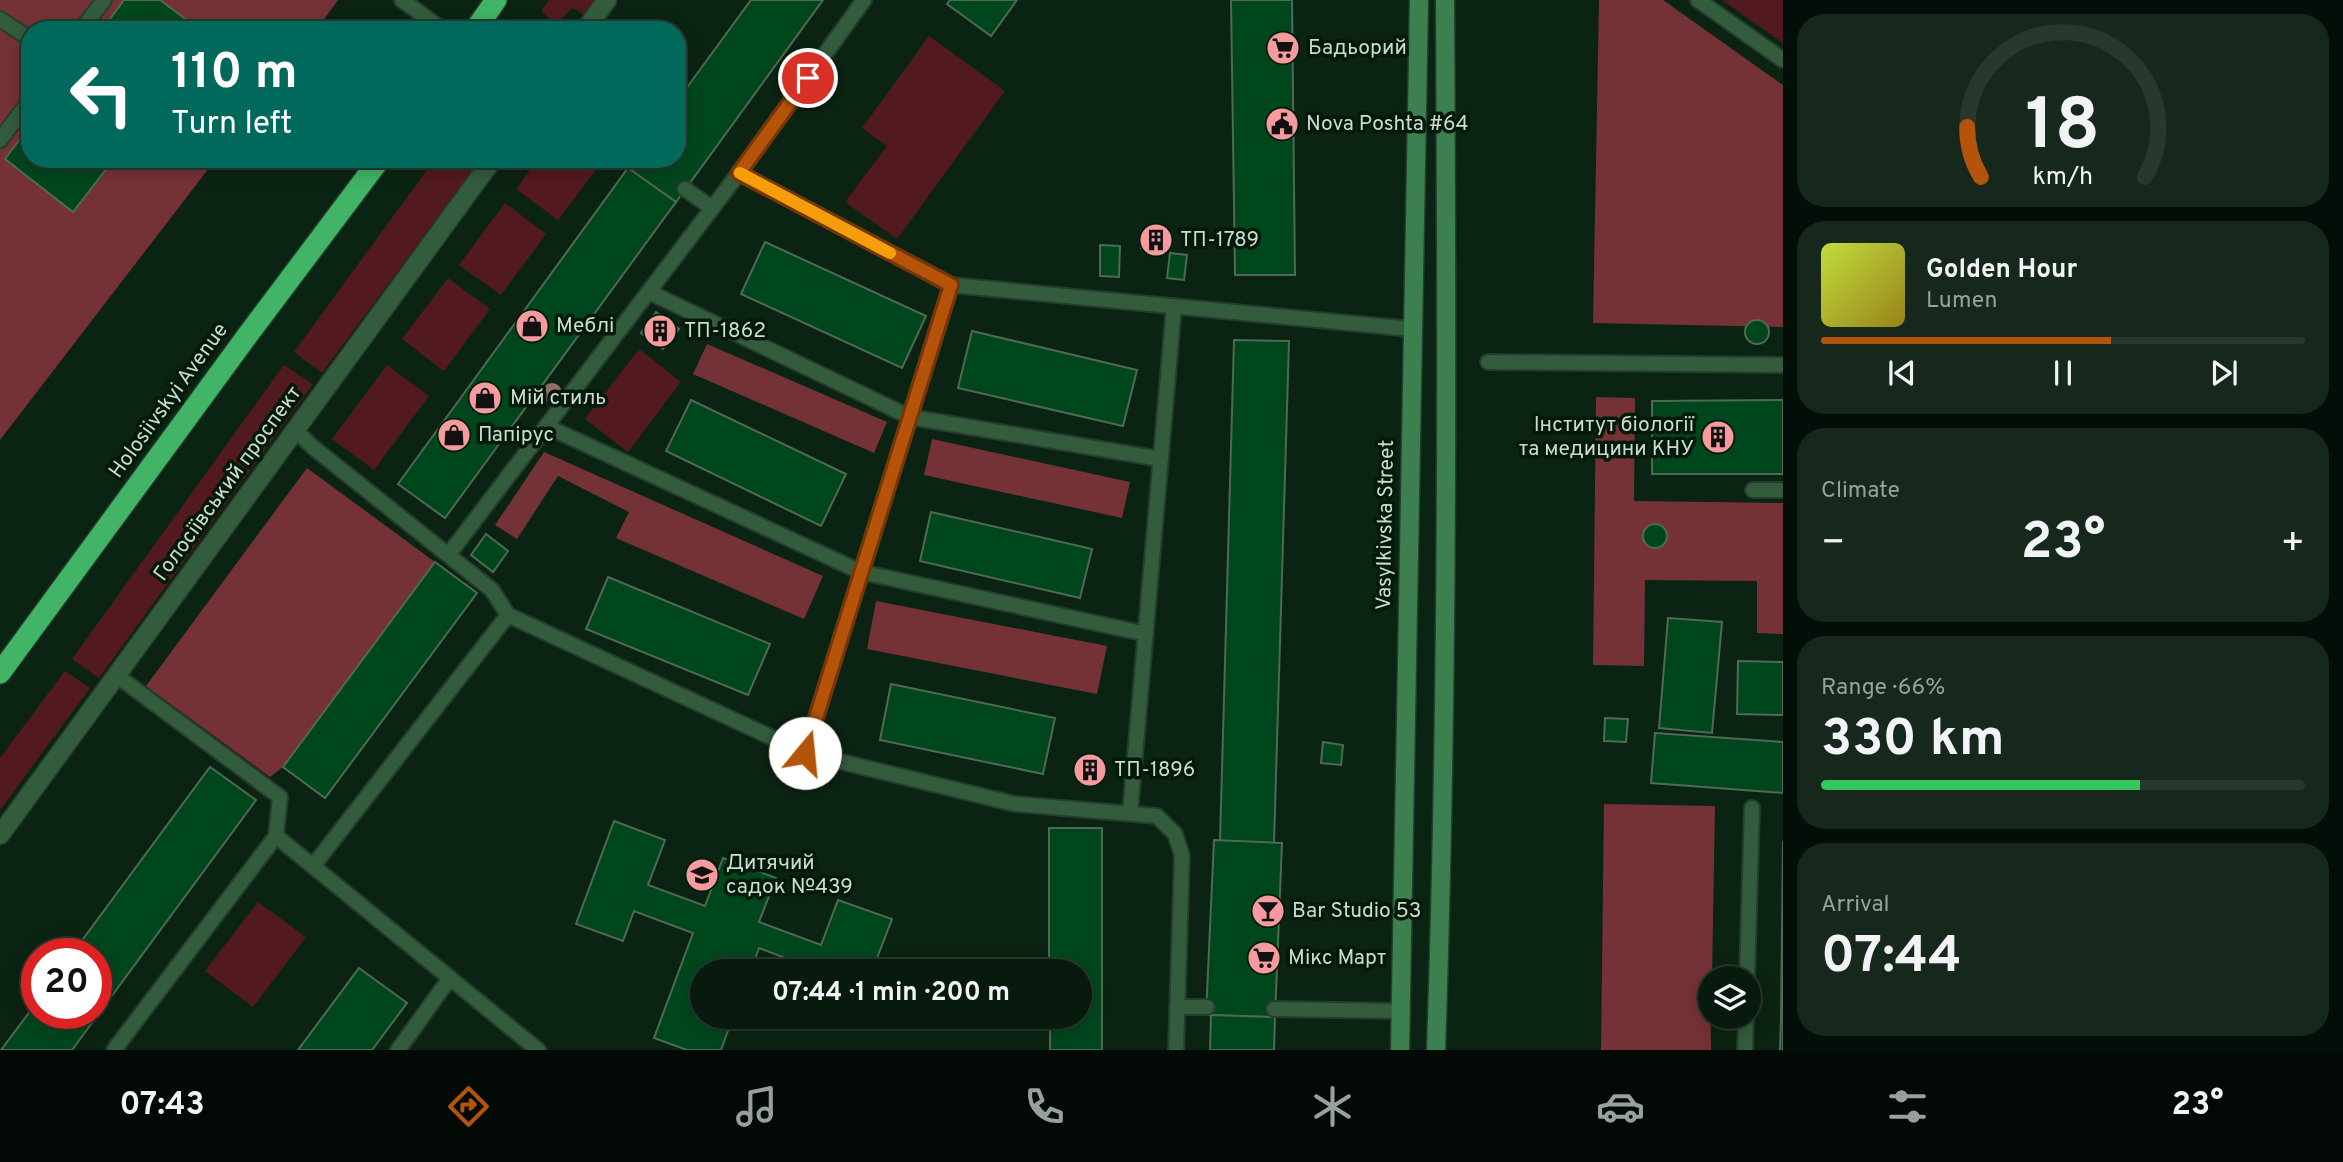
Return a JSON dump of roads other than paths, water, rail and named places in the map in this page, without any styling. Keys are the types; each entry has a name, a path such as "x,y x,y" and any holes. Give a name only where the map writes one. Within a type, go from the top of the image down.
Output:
{"highway":[{"path":"481,21 496,0"},
{"name":"Holosiivskyi Avenue","path":"0,673 373,168"}],"main road":[{"name":"Vasylkivska Street","path":"1400,1050 1419,0"},
{"path":"1436,1050 1443,829 1447,323 1445,0"}],"street":[{"path":"592,21 607,0"},
{"name":"Голосіївський проспект","path":"0,835 486,168"}],"lane":[{"path":"89,21 104,0"},
{"path":"402,0 431,21"},
{"path":"449,554 739,173 864,0"},
{"path":"1699,0 1783,60"},
{"path":"0,19 21,33"},
{"path":"0,140 21,112"},
{"path":"739,173 951,285 1412,329"},
{"path":"685,189 712,208"},
{"path":"805,753 951,285"},
{"path":"649,292 910,417 1161,459"},
{"path":"1130,813 1174,306"},
{"path":"1488,362 1783,365"},
{"path":"546,426 861,572 1146,634"},
{"path":"296,431 492,590 508,615 805,753 1015,804 1157,816 1175,834 1182,855 1176,1050"},
{"path":"1753,490 1783,490"},
{"path":"313,866 508,615"},
{"path":"114,1050 276,836 280,796 116,675"},
{"path":"1747,966 1752,808"},
{"path":"276,836 538,1050"},
{"path":"398,1050 450,978"},
{"path":"1177,1007 1207,1007"},
{"path":"1274,1009 1401,1011"},
{"path":"1745,1050 1746,1029"}],"place":[{"name":"Бадьорий","path":"1283,48"},
{"name":"Nova Poshta #64","path":"1282,124"},
{"name":"ТП-1789","path":"1156,240"},
{"name":"Меблі","path":"532,326"},
{"name":"ТП-1862","path":"660,331"},
{"name":"Мій стиль","path":"485,398"},
{"name":"Папірус","path":"454,435"},
{"name":"Інститут біології та медицини КНУ","path":"1718,437"},
{"name":"ТП-1896","path":"1090,770"},
{"name":"Дитячий садок №439","path":"702,875"},
{"name":"Bar Studio 53","path":"1268,911"},
{"name":"Мікс Март","path":"1264,958"}]}
